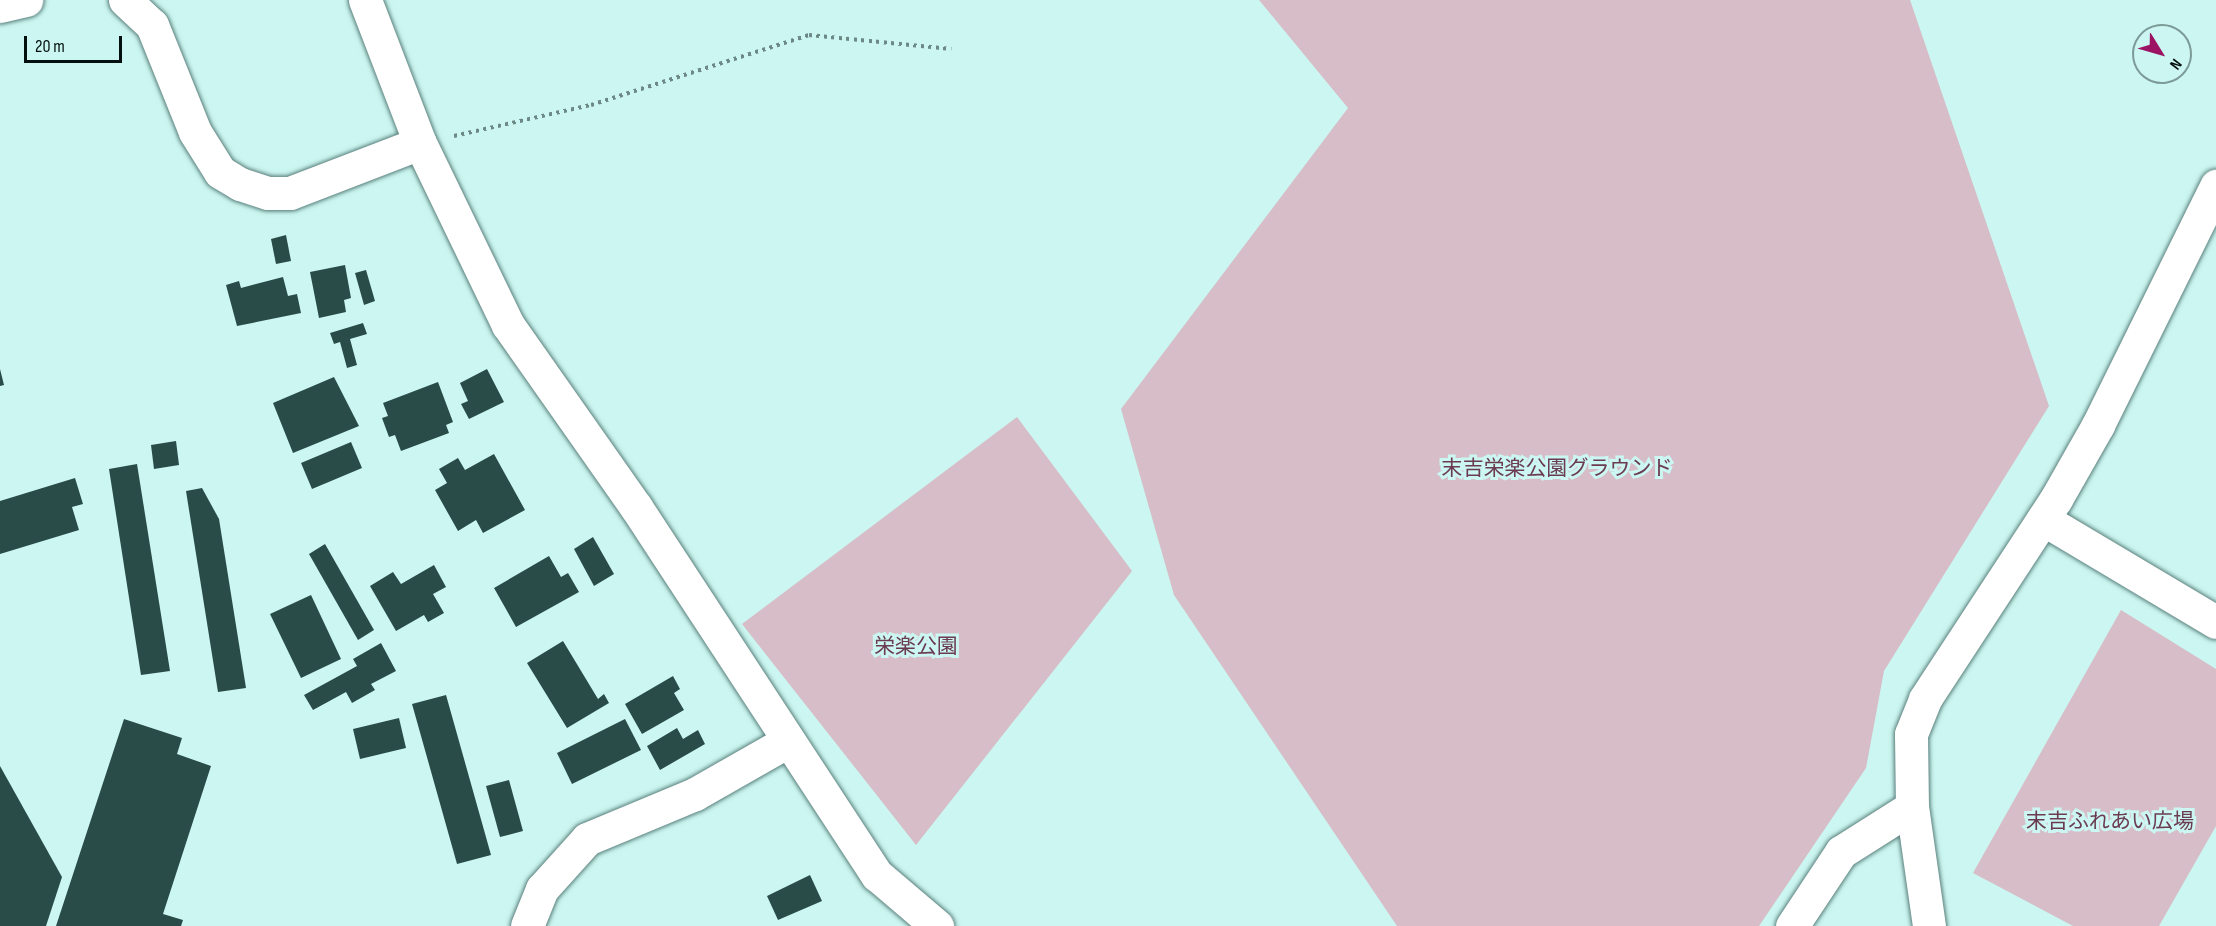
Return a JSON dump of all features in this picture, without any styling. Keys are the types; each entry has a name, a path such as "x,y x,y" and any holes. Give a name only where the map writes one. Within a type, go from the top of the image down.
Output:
{"street":[{"path":"0,6 27,0"},
{"path":"125,0 152,25 195,132 220,172 240,184 268,193 290,193 420,143"},
{"path":"365,0 420,143 508,325 636,507 877,875 937,926"},
{"path":"1929,926 1912,807 1911,734 1925,699 2043,519 2098,424 2216,186"},
{"path":"2043,519 2216,622"},
{"path":"527,926 542,889 587,839 695,794 788,741"},
{"path":"1792,926 1841,852 1912,807"}],"path":[{"path":"420,143 591,105 809,35 951,49"}],"green space":[{"name":"末吉栄楽公園グラウンド","path":"1259,0 1910,0 2049,406 1884,671 1866,768 1759,926 1397,926 1174,595 1121,409 1348,108"},
{"name":"栄楽公園","path":"1017,417 1132,571 916,845 742,624"},
{"name":"末吉ふれあい広場","path":"2121,610 2216,669 2216,826 2159,926 2073,926 1973,873"}],"building":[{"path":"286,235 291,261 276,264 271,239"},
{"path":"345,265 351,298 344,300 346,312 319,318 310,272"},
{"path":"366,270 375,301 364,305 355,273"},
{"path":"283,277 288,296 297,294 301,313 237,326 226,285 239,281 241,288"},
{"path":"363,323 367,334 350,339 357,365 347,368 340,342 334,344 330,333"},
{"path":"0,369 4,385 0,386"},
{"path":"487,369 504,402 469,419 461,404 468,401 460,383"},
{"path":"334,377 359,426 293,453 273,403"},
{"path":"438,382 453,422 446,425 449,433 401,451 395,435 389,437 382,418 388,416 383,403"},
{"path":"176,441 179,465 154,469 151,445"},
{"path":"351,442 362,468 312,489 301,463"},
{"path":"494,454 525,510 483,533 476,520 458,531 435,490 447,483 439,469 458,458 465,470"},
{"path":"137,464 170,671 141,675 109,469"},
{"path":"75,478 83,504 72,507 79,530 0,554 0,501"},
{"path":"202,488 219,519 246,688 218,692 186,491"},
{"path":"593,537 614,574 594,586 574,549"},
{"path":"325,544 374,630 358,640 309,554"},
{"path":"549,556 561,577 568,573 579,592 516,627 494,588"},
{"path":"434,565 446,587 433,594 444,613 428,622 424,615 396,631 370,586 393,572 401,584"},
{"path":"311,595 341,659 301,678 270,614"},
{"path":"563,641 598,699 604,694 609,703 567,728 527,663"},
{"path":"381,643 396,671 371,684 375,690 352,703 346,692 313,710 304,695 357,666 353,659"},
{"path":"673,676 680,689 674,693 684,710 642,734 625,704"},
{"path":"446,695 491,855 457,864 412,704"},
{"path":"399,718 406,748 360,759 353,729"},
{"path":"124,719 182,738 177,754 211,766 163,914 183,920 181,926 56,926"},
{"path":"625,719 641,750 572,784 557,753"},
{"path":"677,728 683,739 698,730 705,744 660,770 647,746"},
{"path":"0,766 62,877 46,926 0,926"},
{"path":"509,780 523,831 500,837 486,786"},
{"path":"810,875 822,901 778,920 767,896"}]}
